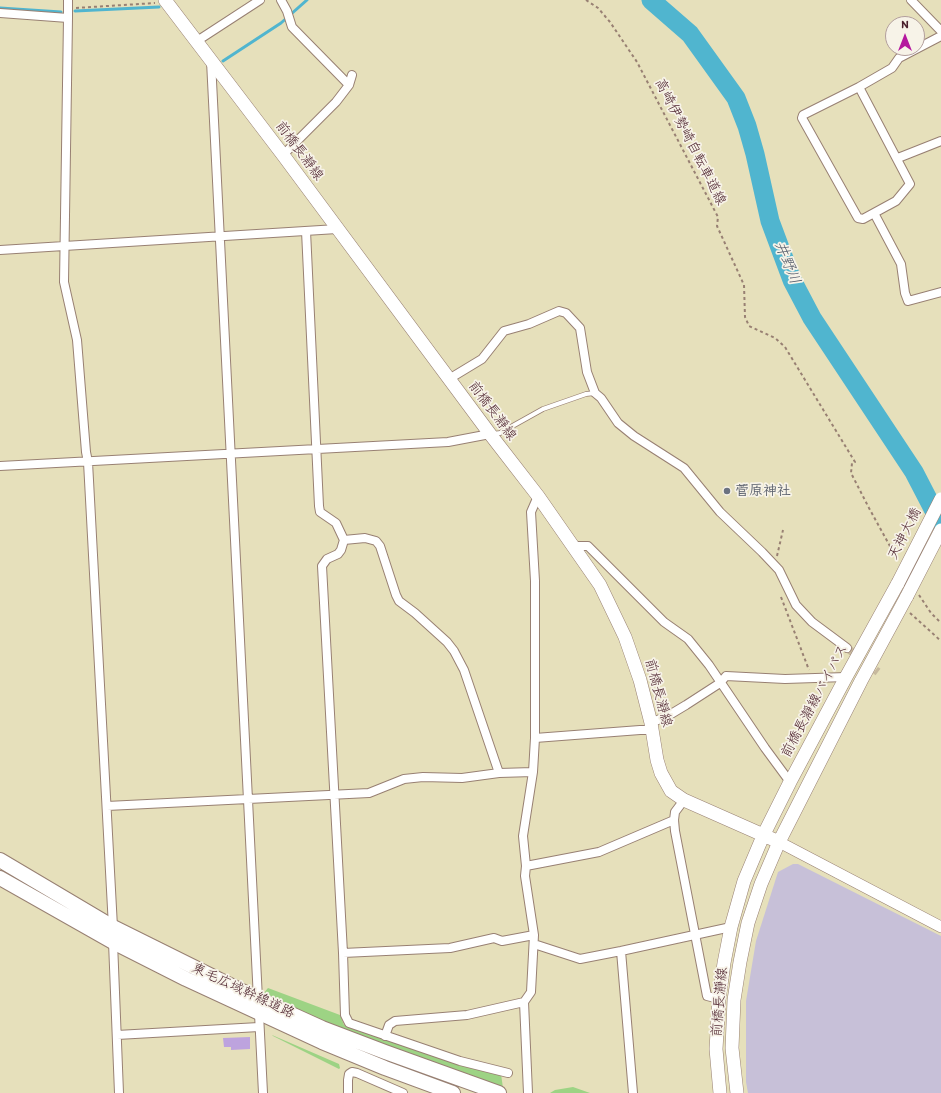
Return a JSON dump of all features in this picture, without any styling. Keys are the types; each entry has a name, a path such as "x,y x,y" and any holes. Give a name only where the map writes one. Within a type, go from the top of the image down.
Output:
{"highway":[{"name":"東毛広域幹線道路","path":"0,860 113,927 258,999 329,1030 385,1052 499,1093"},
{"name":"東毛広域幹線道路","path":"0,878 113,942 186,979 259,1020 453,1093"}],"main road":[{"name":"前橋長瀞線","path":"161,1 197,42 283,155 449,380 538,496 600,585 625,637 640,680 652,726 661,773 671,790 684,800 779,842 760,884 748,923 740,962 734,1000 732,1048 737,1093"},
{"name":"天神大橋","path":"898,583 941,499"},
{"path":"779,842 864,675 913,595 941,530"},
{"name":"前橋長瀞線バイパス","path":"763,836 846,677 898,583"},
{"name":"前橋長瀞線","path":"720,1093 716,1049 719,999 724,963 731,927 744,881 763,836"}],"street":[{"path":"197,42 260,0"},
{"path":"281,0 287,11 289,22 292,27 349,85"},
{"path":"911,0 941,31"},
{"path":"68,4 64,282 77,340 88,462 113,927"},
{"path":"0,13 68,18"},
{"path":"859,88 898,158 910,184 896,200 863,219 858,218 802,118 803,115 859,88 892,68 899,58 941,36"},
{"path":"211,60 229,454 258,999"},
{"path":"283,155 328,112 344,93 349,85 352,75"},
{"path":"898,158 941,141"},
{"path":"874,213 901,264 905,293 908,301 941,292"},
{"path":"0,250 337,229"},
{"path":"306,231 318,506 320,512 336,523 344,540 338,554 327,559 322,566 345,1015 349,1023 385,1036 460,1061 508,1073"},
{"path":"449,380 482,359 504,331 529,324 559,312 566,313 580,328 587,372 596,393 618,423 634,436 684,468 720,512 780,570 796,605 812,622 847,648"},
{"path":"0,466 448,442 490,434"},
{"path":"528,1093 524,1002 531,992 534,936 526,876 523,836 533,772 535,738 535,581 531,512 538,496"},
{"path":"344,540 365,538 376,541 380,546 396,595 400,601 447,642 454,651 464,670 499,772"},
{"path":"572,546 588,546 664,622 688,639 709,665 720,683 790,782"},
{"path":"535,738 640,730 652,726 720,683 726,676 785,679 846,677"},
{"path":"107,806 369,793 404,779 423,777 462,778 499,772 533,772"},
{"path":"684,800 675,812 674,820 707,996 719,999"},
{"path":"526,866 599,852 674,820"},
{"path":"779,842 941,927"},
{"path":"534,944 580,959 731,927"},
{"path":"343,953 450,948 494,938 502,941 534,936"},
{"path":"113,942 119,1093"},
{"path":"621,951 633,1093"},
{"path":"385,1036 389,1025 395,1021 467,1015 524,1002"},
{"path":"117,1035 259,1020 263,1093"},
{"path":"348,1093 348,1080 352,1072 403,1093"}],"lane":[{"path":"490,434 500,433 543,409 586,394 596,393"}],"path":[{"name":"高崎伊勢崎自転車道線","path":"586,0 598,8 637,62 718,217 717,226 744,285 745,317 748,326 775,338 785,347 855,462 852,464 851,473 900,564"},
{"path":"68,4 161,1"},
{"path":"913,595 941,623"},
{"path":"908,611 941,641"}],"shaded area":[{"path":"793,864 798,864 941,936 941,1093 748,1093 746,1082 746,1001 756,941 778,872"}],"green space":[{"path":"268,988 340,1015 344,1025 501,1074 503,1088 334,1026 262,995"},
{"path":"272,1035 339,1064 340,1068 339,1069"},
{"path":"573,1087 590,1093 550,1093 555,1090"}],"building":[{"path":"250,1037 250,1049 231,1050 231,1047 224,1047 223,1038"}],"waterway":[{"path":"223,61 281,23 307,0"},
{"name":"井野川","path":"651,0 690,34 736,98 747,126 755,154 770,221 792,280 812,318 914,472 941,524"},
{"path":"75,11 159,7"},
{"path":"0,8 61,12"}],"tunnel":[{"path":"847,648 878,672"}],"place":[{"name":"菅原神社","path":"727,491"}]}
